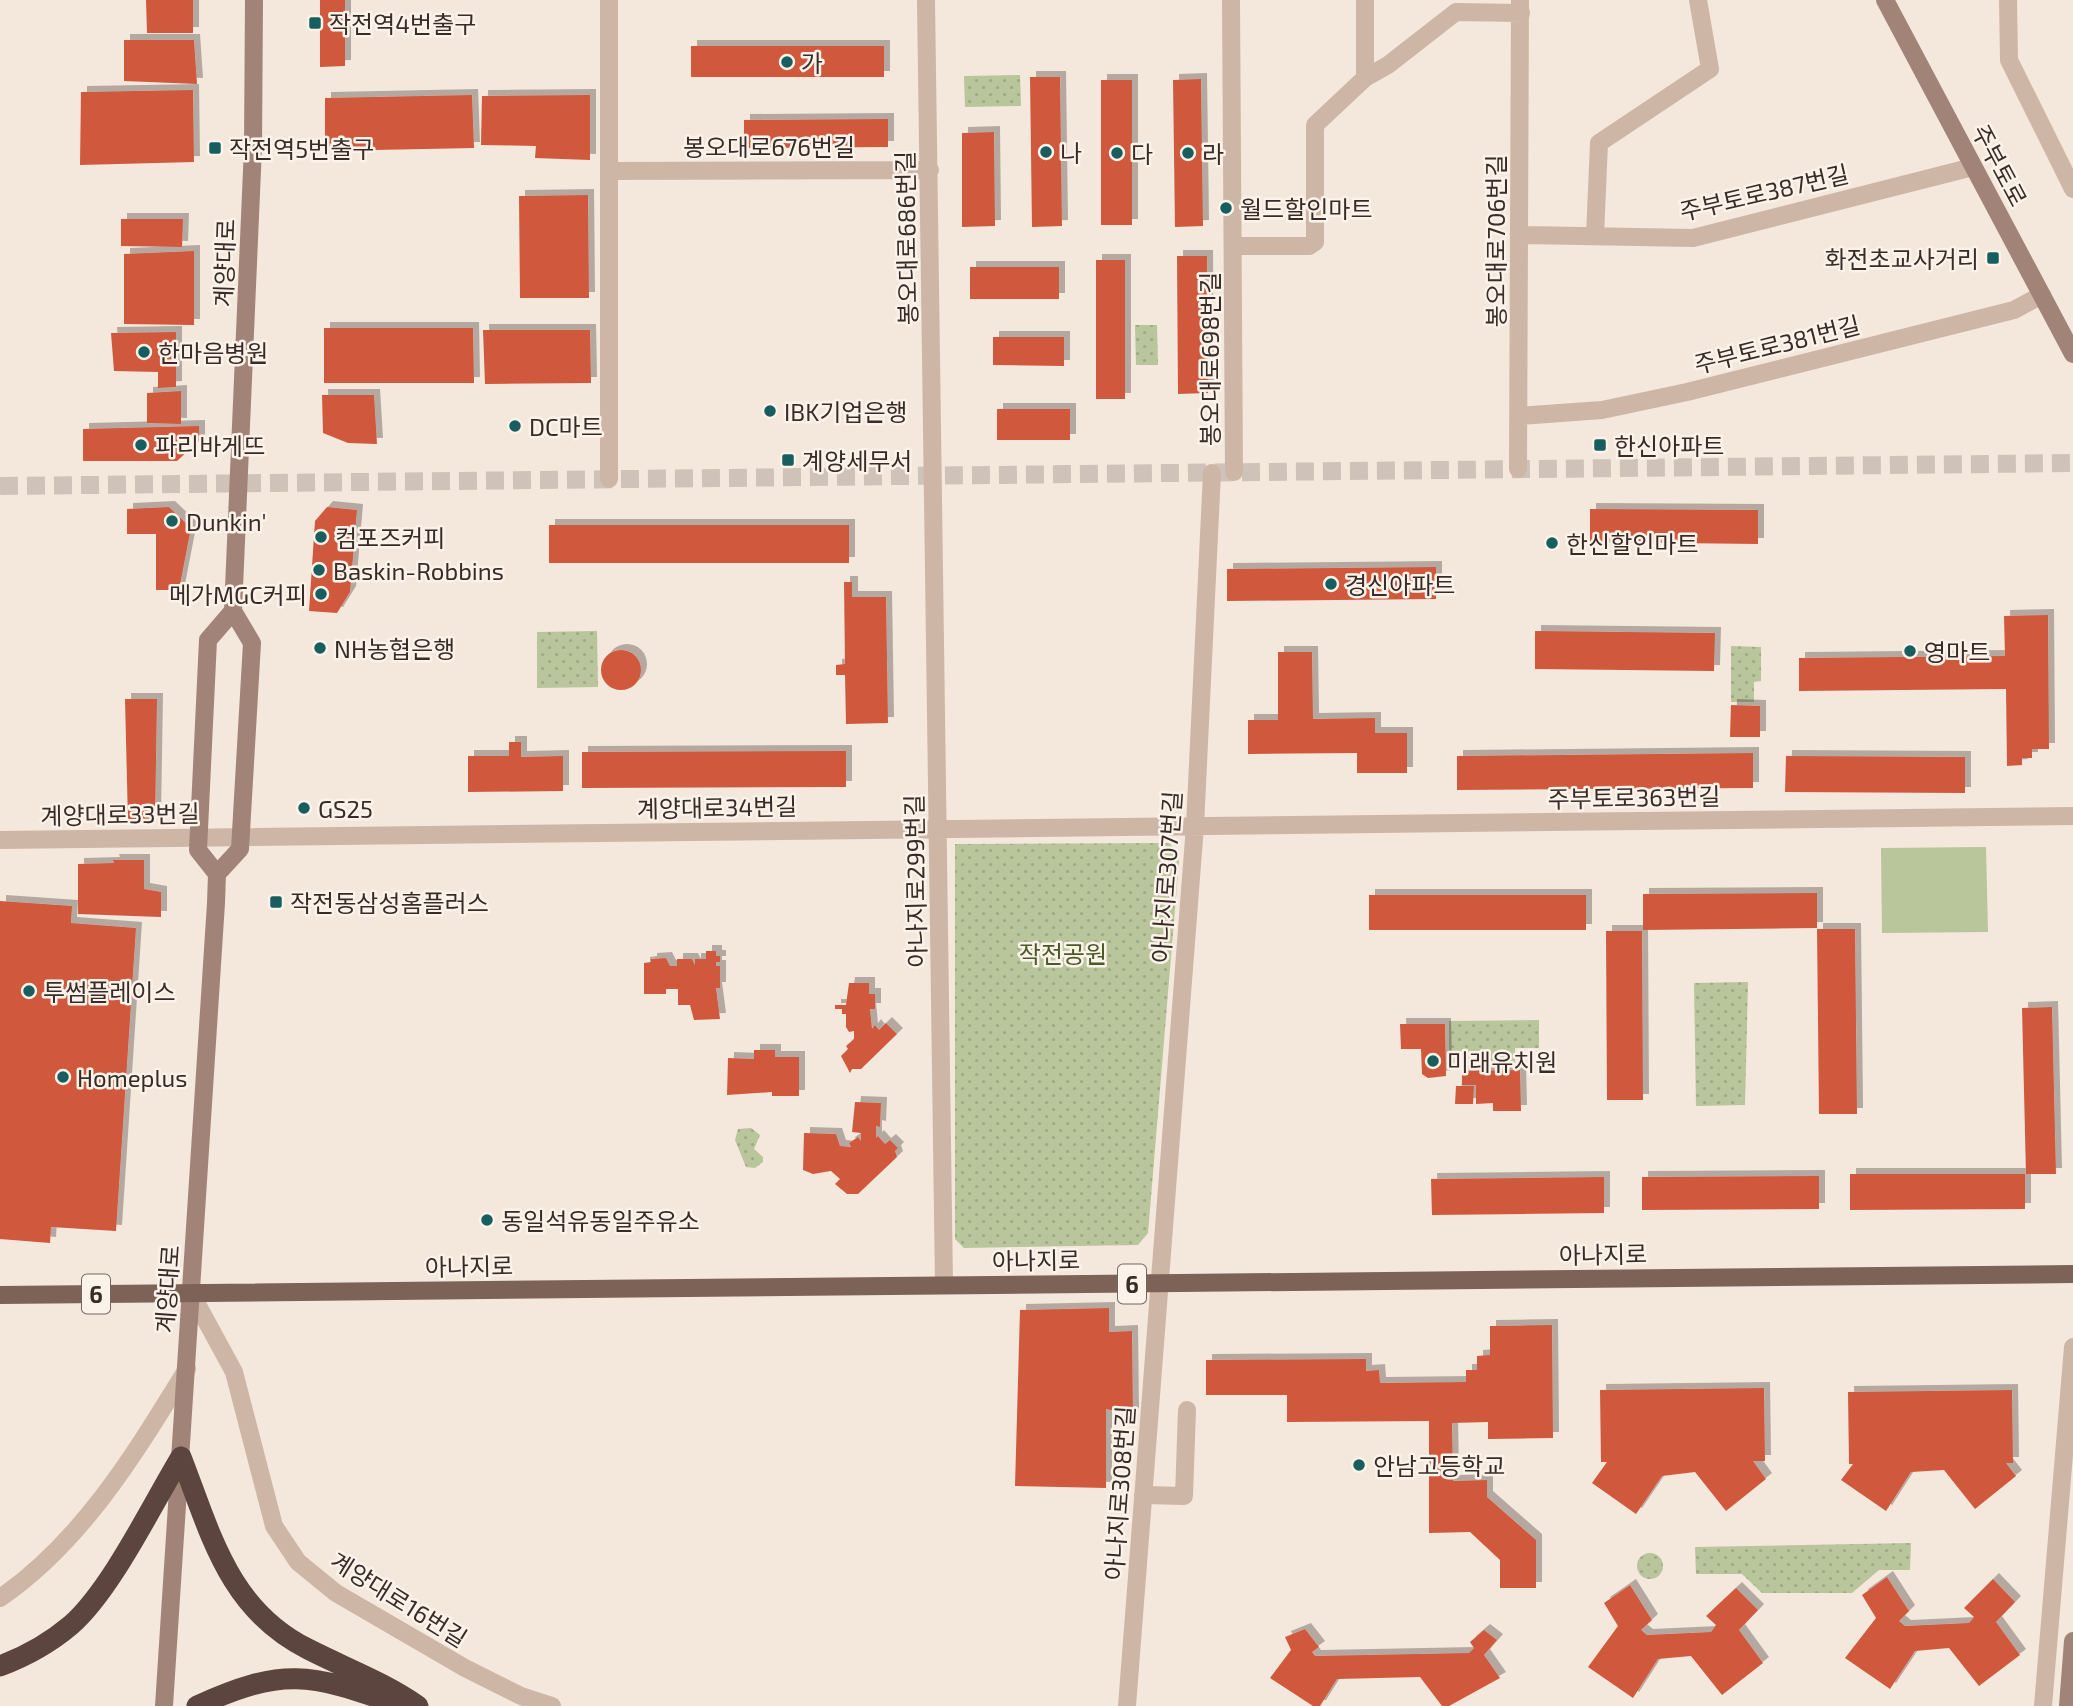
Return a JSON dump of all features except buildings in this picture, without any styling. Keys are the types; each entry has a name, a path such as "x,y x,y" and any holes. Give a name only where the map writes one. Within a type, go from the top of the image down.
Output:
{"highway":[{"path":"0,1666 20,1658 71,1625 100,1592 181,1457"},
{"path":"181,1457 219,1554 244,1600 270,1625 306,1648 402,1695 418,1706"},
{"path":"197,1706 251,1683 298,1677 339,1684 401,1706"}],"main road":[{"name":"계양대로","path":"233,611 253,147 254,0"},
{"name":"주부토로","path":"1885,0 2073,353"},
{"path":"233,611 252,643 240,838 240,849 217,874 198,850 208,640 233,611"},
{"name":"계양대로","path":"164,1706 217,874"},
{"name":"아나지로","path":"0,1295 2073,1274"},
{"path":"2068,1706 2073,1641"}],"street":[{"path":"609,0 609,479"},
{"name":"봉오대로686번길","path":"926,0 934,475"},
{"name":"봉오대로698번길","path":"1231,0 1234,472"},
{"path":"1365,0 1366,78"},
{"path":"2008,0 2009,60 2073,189"},
{"path":"1595,236 1599,143 1710,69 1702,2"},
{"name":"봉오대로706번길","path":"1315,125 1366,78 1388,65 1456,12 1520,6 1518,469"},
{"name":"봉오대로698번길","path":"1233,246 1309,246 1315,242 1315,125"},
{"name":"주부토로387번길","path":"1520,235 1693,237 1973,167"},
{"name":"봉오대로676번길","path":"609,171 930,170"},
{"name":"주부토로381번길","path":"1518,415 1602,410 1687,392 2014,310 2042,295"},
{"name":"아나지로307번길","path":"1160,1283 1195,826 1212,473"},
{"name":"아나지로299번길","path":"934,475 944,1286"},
{"name":"주부토로363번길","path":"1195,826 2073,816"},
{"name":"계양대로34번길","path":"240,838 1195,826"},
{"name":"계양대로33번길","path":"0,840 240,838"},
{"name":"아나지로308번길","path":"1128,1706 1160,1283"},
{"name":"계양대로16번길","path":"191,1293 234,1372 274,1526 298,1562 335,1593 465,1668 521,1696 552,1706"},
{"path":"2045,1703 2073,1347"},
{"path":"0,1598 29,1578 116,1481 187,1369"},
{"path":"1143,1495 1184,1496 1187,1410"}],"green space":[{"path":"1020,75 1021,106 965,107 964,76"},
{"path":"1135,325 1157,325 1158,365 1136,365"},
{"path":"597,631 598,687 537,688 537,632"},
{"path":"1731,646 1761,647 1761,681 1754,682 1754,702 1731,702"},
{"name":"작전공원","path":"1170,843 1179,861 1148,1233 1138,1245 964,1248 955,1239 955,844"},
{"path":"1986,847 1988,932 1882,933 1881,848"},
{"path":"1748,982 1745,1105 1696,1106 1694,983"},
{"path":"1539,1020 1539,1048 1515,1048 1515,1063 1449,1064 1449,1021"},
{"path":"751,1128 760,1135 754,1149 763,1157 763,1162 755,1168 746,1167 735,1140 738,1129"},
{"path":"1911,1543 1910,1570 1879,1570 1852,1593 1762,1593 1742,1574 1696,1574 1695,1547"},
{"path":"1650,1553 1659,1557 1663,1566 1659,1575 1650,1579 1641,1575 1637,1566 1641,1557"}],"tunnel":[{"path":"0,486 2073,463"}],"place":[{"name":"작전역4번출구","path":"315,23"},
{"name":"가","path":"787,62"},
{"name":"작전역5번출구","path":"215,148"},
{"name":"나","path":"1046,152"},
{"name":"다","path":"1117,153"},
{"name":"라","path":"1188,153"},
{"name":"월드할인마트","path":"1226,208"},
{"name":"화전초교사거리","path":"1993,258"},
{"name":"한마음병원","path":"144,352"},
{"name":"IBK기업은행","path":"770,411"},
{"name":"DC마트","path":"515,426"},
{"name":"파리바게뜨","path":"141,445"},
{"name":"한신아파트","path":"1600,445"},
{"name":"계양세무서","path":"788,460"},
{"name":"Dunkin'","path":"172,521"},
{"name":"컴포즈커피","path":"321,537"},
{"name":"한신할인마트","path":"1552,543"},
{"name":"Baskin-Robbins","path":"319,570"},
{"name":"경신아파트","path":"1331,584"},
{"name":"메가MGC커피","path":"321,594"},
{"name":"NH농협은행","path":"320,648"},
{"name":"영마트","path":"1910,651"},
{"name":"GS25","path":"304,808"},
{"name":"작전동삼성홈플러스","path":"276,902"},
{"name":"투썸플레이스","path":"29,991"},
{"name":"미래유치원","path":"1433,1061"},
{"name":"Homeplus","path":"63,1077"},
{"name":"동일석유동일주유소","path":"487,1220"},
{"name":"안남고등학교","path":"1359,1465"}]}
